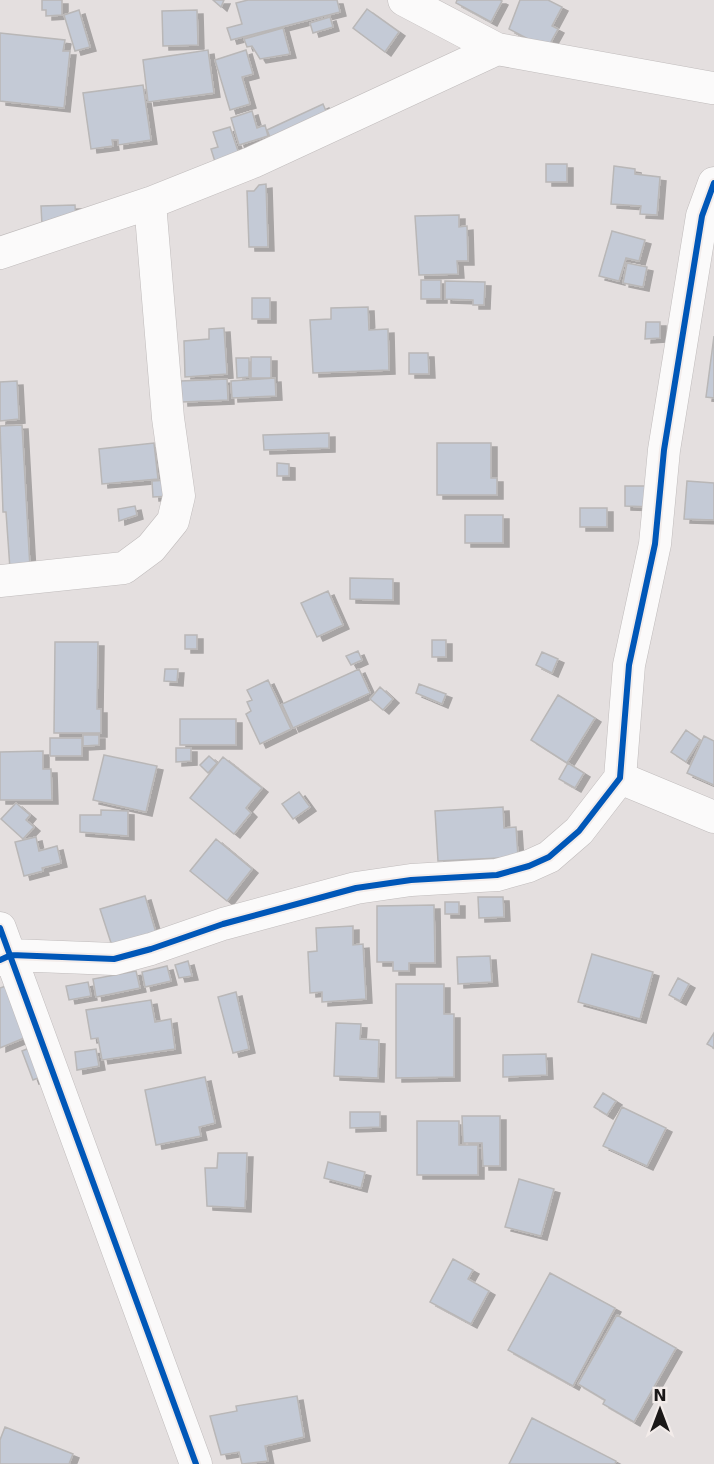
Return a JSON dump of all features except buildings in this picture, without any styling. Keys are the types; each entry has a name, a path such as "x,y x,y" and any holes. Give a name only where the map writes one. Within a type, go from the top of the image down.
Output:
{"street":[{"path":"404,0 497,49 713,87"},
{"path":"0,253 150,203 253,162 497,49"},
{"path":"196,1464 4,947 114,959 151,949 222,924 356,888 411,880 496,875 529,866 549,857 579,831 620,778 629,665 655,544 664,450 700,227 714,183"},
{"path":"0,581 124,568 151,548 173,521 179,496 168,418 150,203"},
{"path":"620,778 714,817"}],"cycle path":[{"path":"0,960 11,955 114,959 223,924 356,888 411,880 497,875 529,866 549,857 579,831 620,778 629,665 655,544 664,450 702,216 714,183"},
{"path":"0,928 196,1464"}]}
